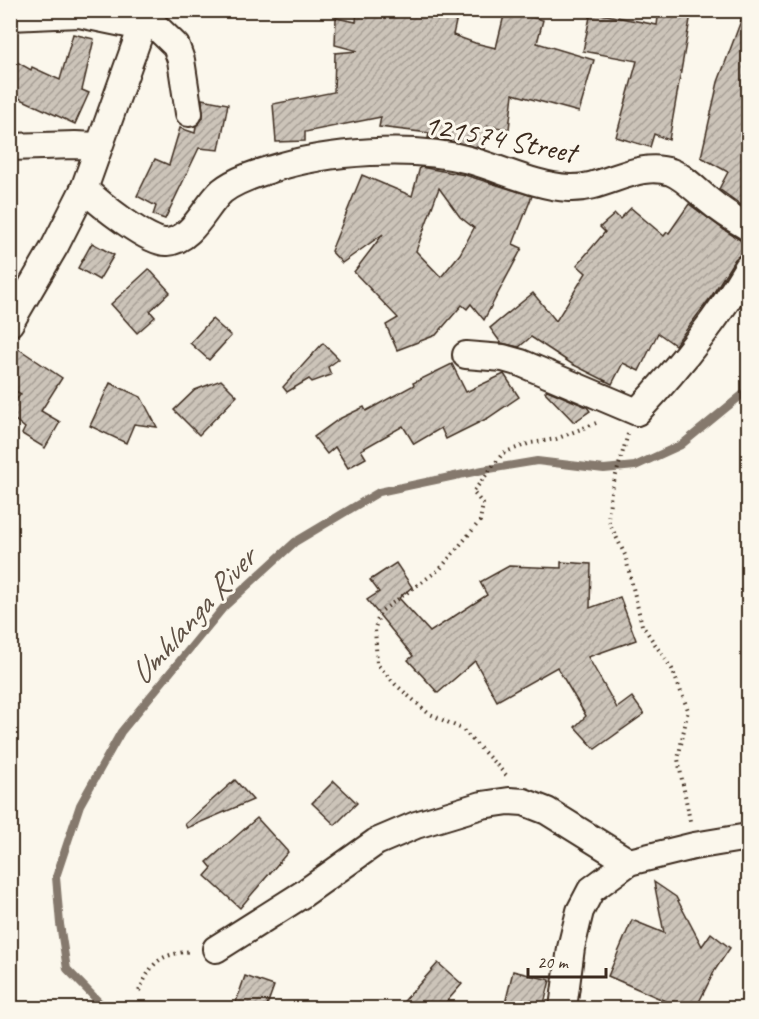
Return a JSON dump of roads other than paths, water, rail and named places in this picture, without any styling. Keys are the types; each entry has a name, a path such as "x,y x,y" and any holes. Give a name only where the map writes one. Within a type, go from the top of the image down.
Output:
{"street":[{"path":"10,16 79,14 145,18 176,46 181,60 189,113"},
{"path":"10,323 55,246 84,189 145,18"},
{"path":"10,147 75,145 98,147"},
{"name":"121574 Street","path":"84,189 129,224 162,242 169,242 188,232 224,190 246,177 298,161 339,155 445,154 547,185 570,188 587,188 647,169 672,173 719,209 748,227"},
{"path":"466,355 503,358 521,363 637,412 684,360 723,308 748,267"},
{"path":"216,949 303,894 376,842 416,825 482,806 509,801 524,802 539,808 629,862"},
{"path":"563,1008 580,911 591,890 629,862 694,846 748,837"}],"waterway":[{"name":"Umhlanga River","path":"103,1008 67,969 56,877 80,805 121,732 224,607 295,542 379,492 537,461 604,469 635,466 681,445 748,390"}]}
